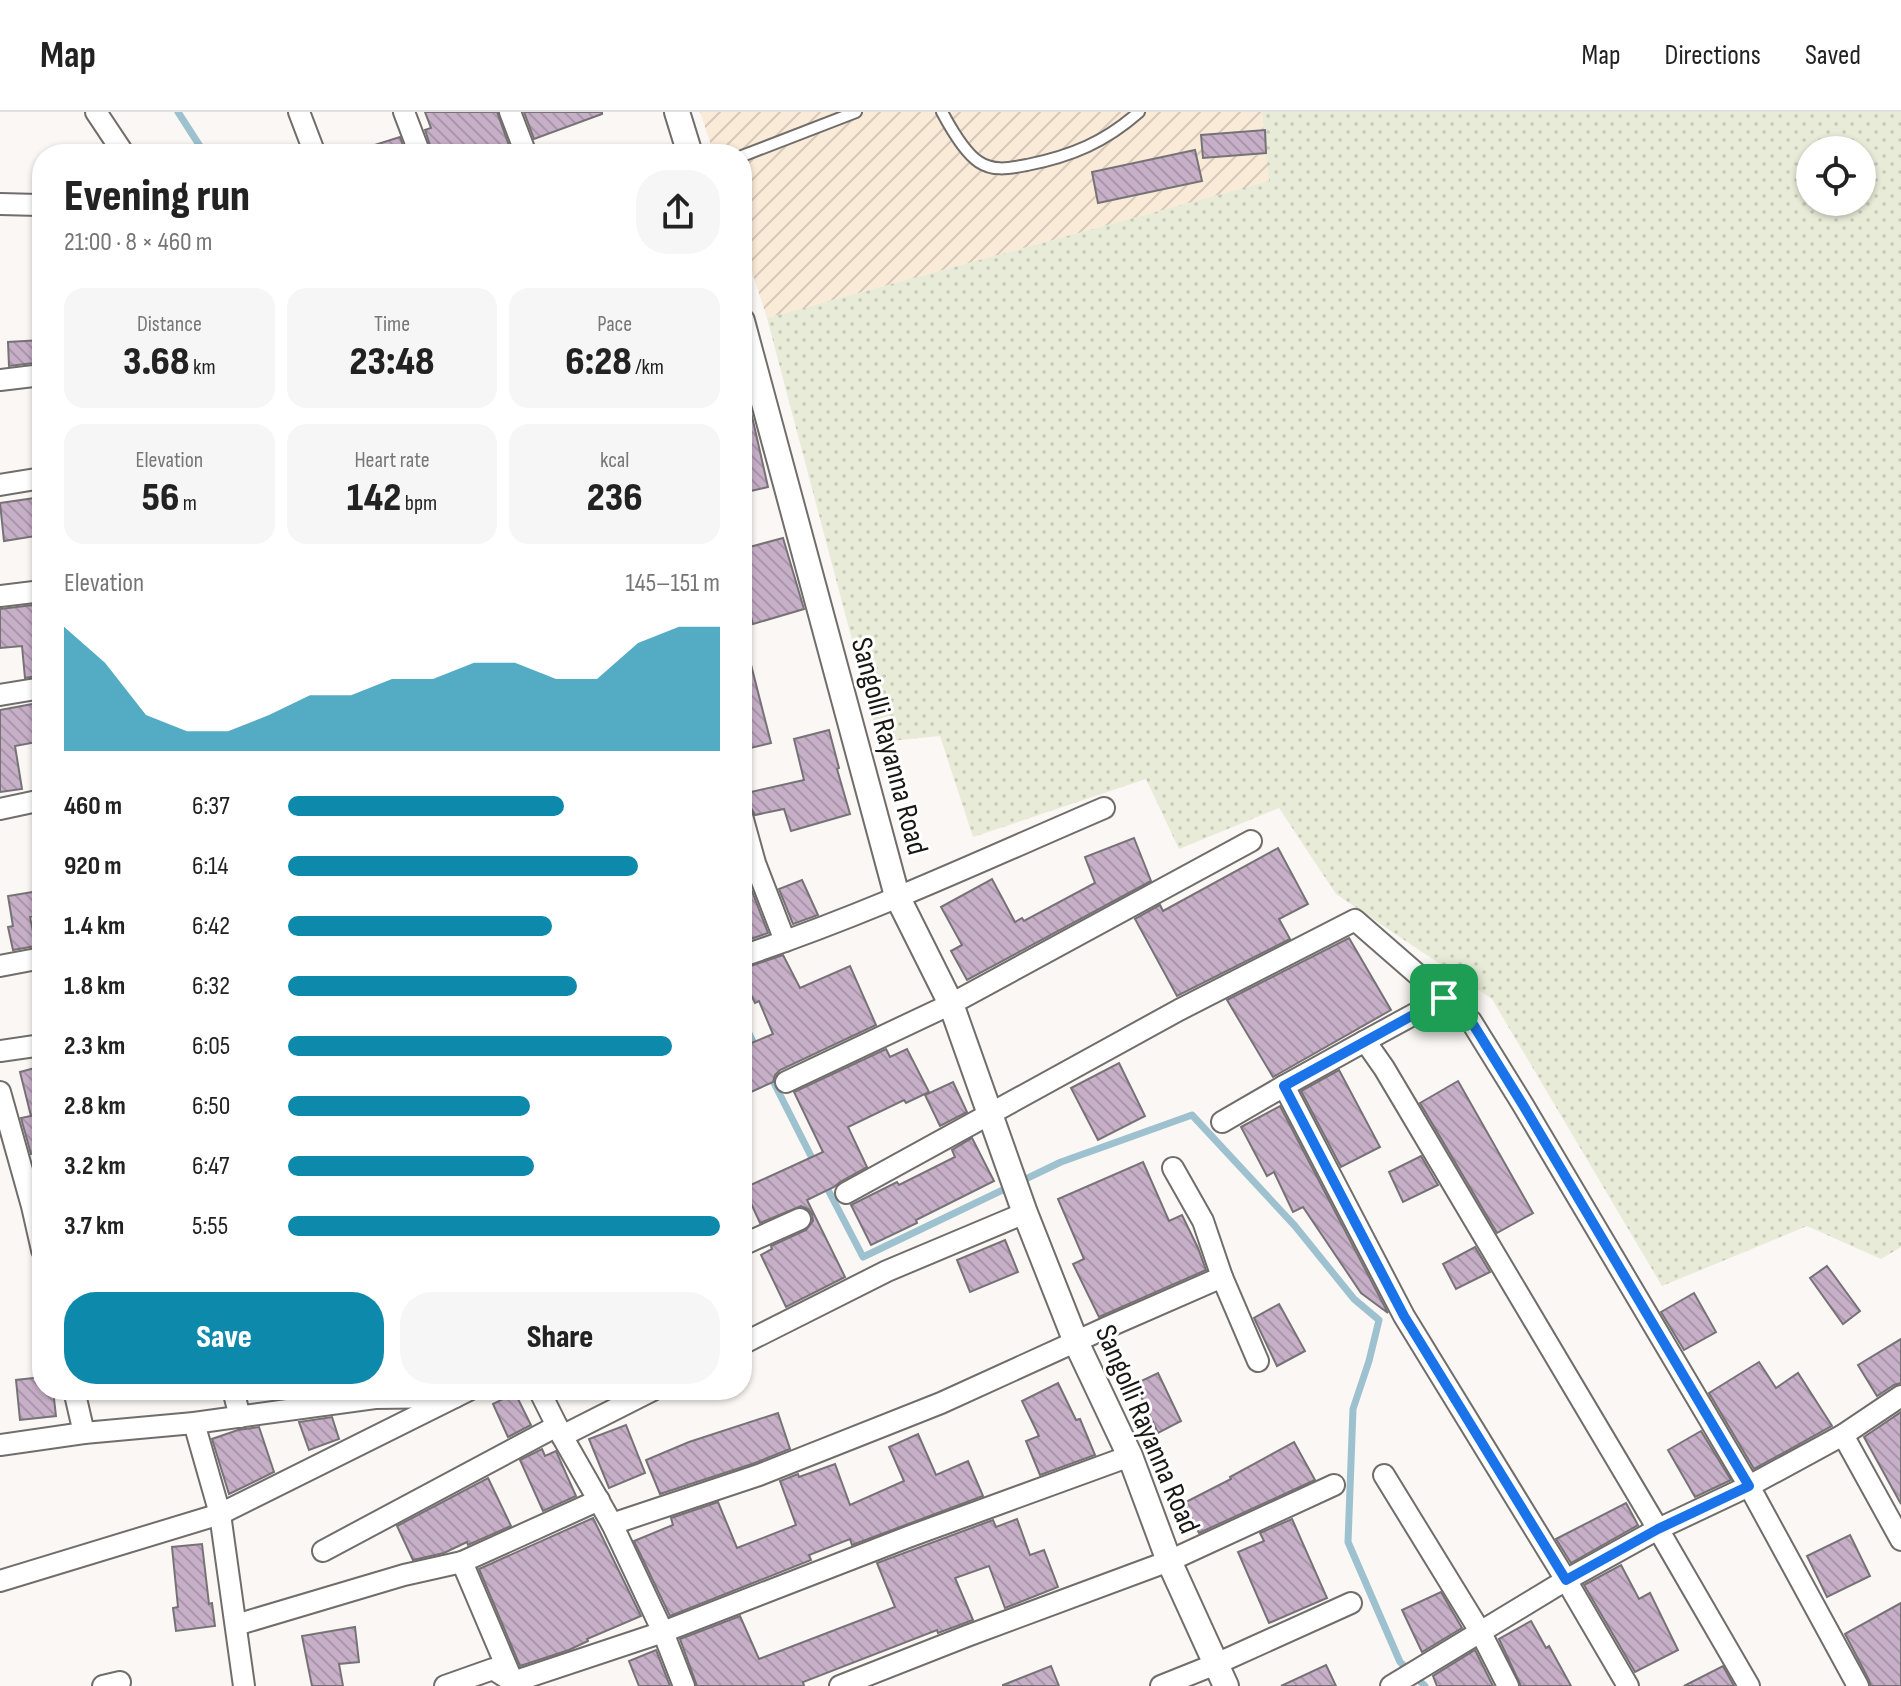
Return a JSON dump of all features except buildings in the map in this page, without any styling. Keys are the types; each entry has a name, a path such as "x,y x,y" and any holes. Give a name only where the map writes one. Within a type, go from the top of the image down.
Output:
{"street":[{"path":"96,112 117,144"},
{"path":"299,112 311,144"},
{"path":"404,112 416,144"},
{"path":"510,112 522,144"},
{"path":"677,112 687,144"},
{"path":"0,204 32,205"},
{"name":"Sangolli Rayanna Road","path":"752,358 897,896 951,1004 1018,1194 1076,1342 1130,1456 1169,1561 1221,1675"},
{"path":"0,380 32,376"},
{"path":"0,485 32,480"},
{"path":"0,596 32,592"},
{"path":"0,695 32,690"},
{"path":"0,809 32,802"},
{"path":"752,953 897,896 1104,808"},
{"path":"786,1082 951,1004 1251,841"},
{"path":"752,865 785,941"},
{"path":"846,1193 1179,1010 1355,920 1471,1021 1749,1486 1858,1686"},
{"path":"0,966 32,960"},
{"path":"1222,1122 1444,998"},
{"path":"1365,1041 1384,1068 1749,1686"},
{"path":"0,1051 32,1046"},
{"path":"1284,1086 1404,1316 1628,1686"},
{"path":"0,1092 32,1206"},
{"path":"1173,1168 1203,1221 1222,1277 1258,1361"},
{"path":"752,1339 887,1271 1018,1194"},
{"path":"752,1241 800,1219"},
{"path":"612,1524 759,1475 941,1403 1222,1277"},
{"path":"1396,1684 1566,1580 1658,1529 1749,1486 1843,1435 1901,1396"},
{"path":"76,1400 84,1433"},
{"path":"236,1400 240,1417"},
{"path":"0,1445 240,1417 338,1400"},
{"path":"0,1581 220,1514 450,1400"},
{"path":"544,1400 612,1524 663,1632 684,1686"},
{"path":"323,1551 559,1431 630,1400"},
{"path":"194,1423 220,1514 244,1686"},
{"path":"1843,1435 1901,1540"},
{"path":"514,1684 663,1632 908,1537 1130,1456"},
{"path":"1384,1475 1481,1633 1508,1686"},
{"path":"840,1686 1169,1561 1334,1485"},
{"path":"236,1625 404,1575 462,1562 599,1500"},
{"path":"462,1562 514,1684"},
{"path":"1161,1686 1221,1675 1351,1603"},
{"path":"445,1686 493,1669 514,1684"}],"lane":[{"path":"752,152 856,112"},
{"path":"942,112 976,161 991,168 1005,169 1079,151 1121,127 1139,112"}],"shaded area":[{"path":"700,112 1262,112 1270,181 767,318 752,272 752,144 711,144"}],"green space":[{"path":"1262,112 1901,112 1901,1247 1881,1259 1807,1226 1662,1286 1492,999 1336,894 1279,808 1179,849 1146,779 973,837 940,736 879,742 767,318 1269,181"}],"waterway":[{"path":"178,112 199,144"},
{"path":"752,1040 757,1050"},
{"path":"770,1075 815,1164"},
{"path":"824,1182 863,1257 1061,1162 1192,1115 1295,1226 1354,1299 1379,1320 1353,1409 1348,1542 1400,1662 1425,1686"}],"route":[{"path":"1444,998 1471,1021 1749,1486 1658,1529 1566,1580 1404,1316 1284,1086 1444,998"}]}
